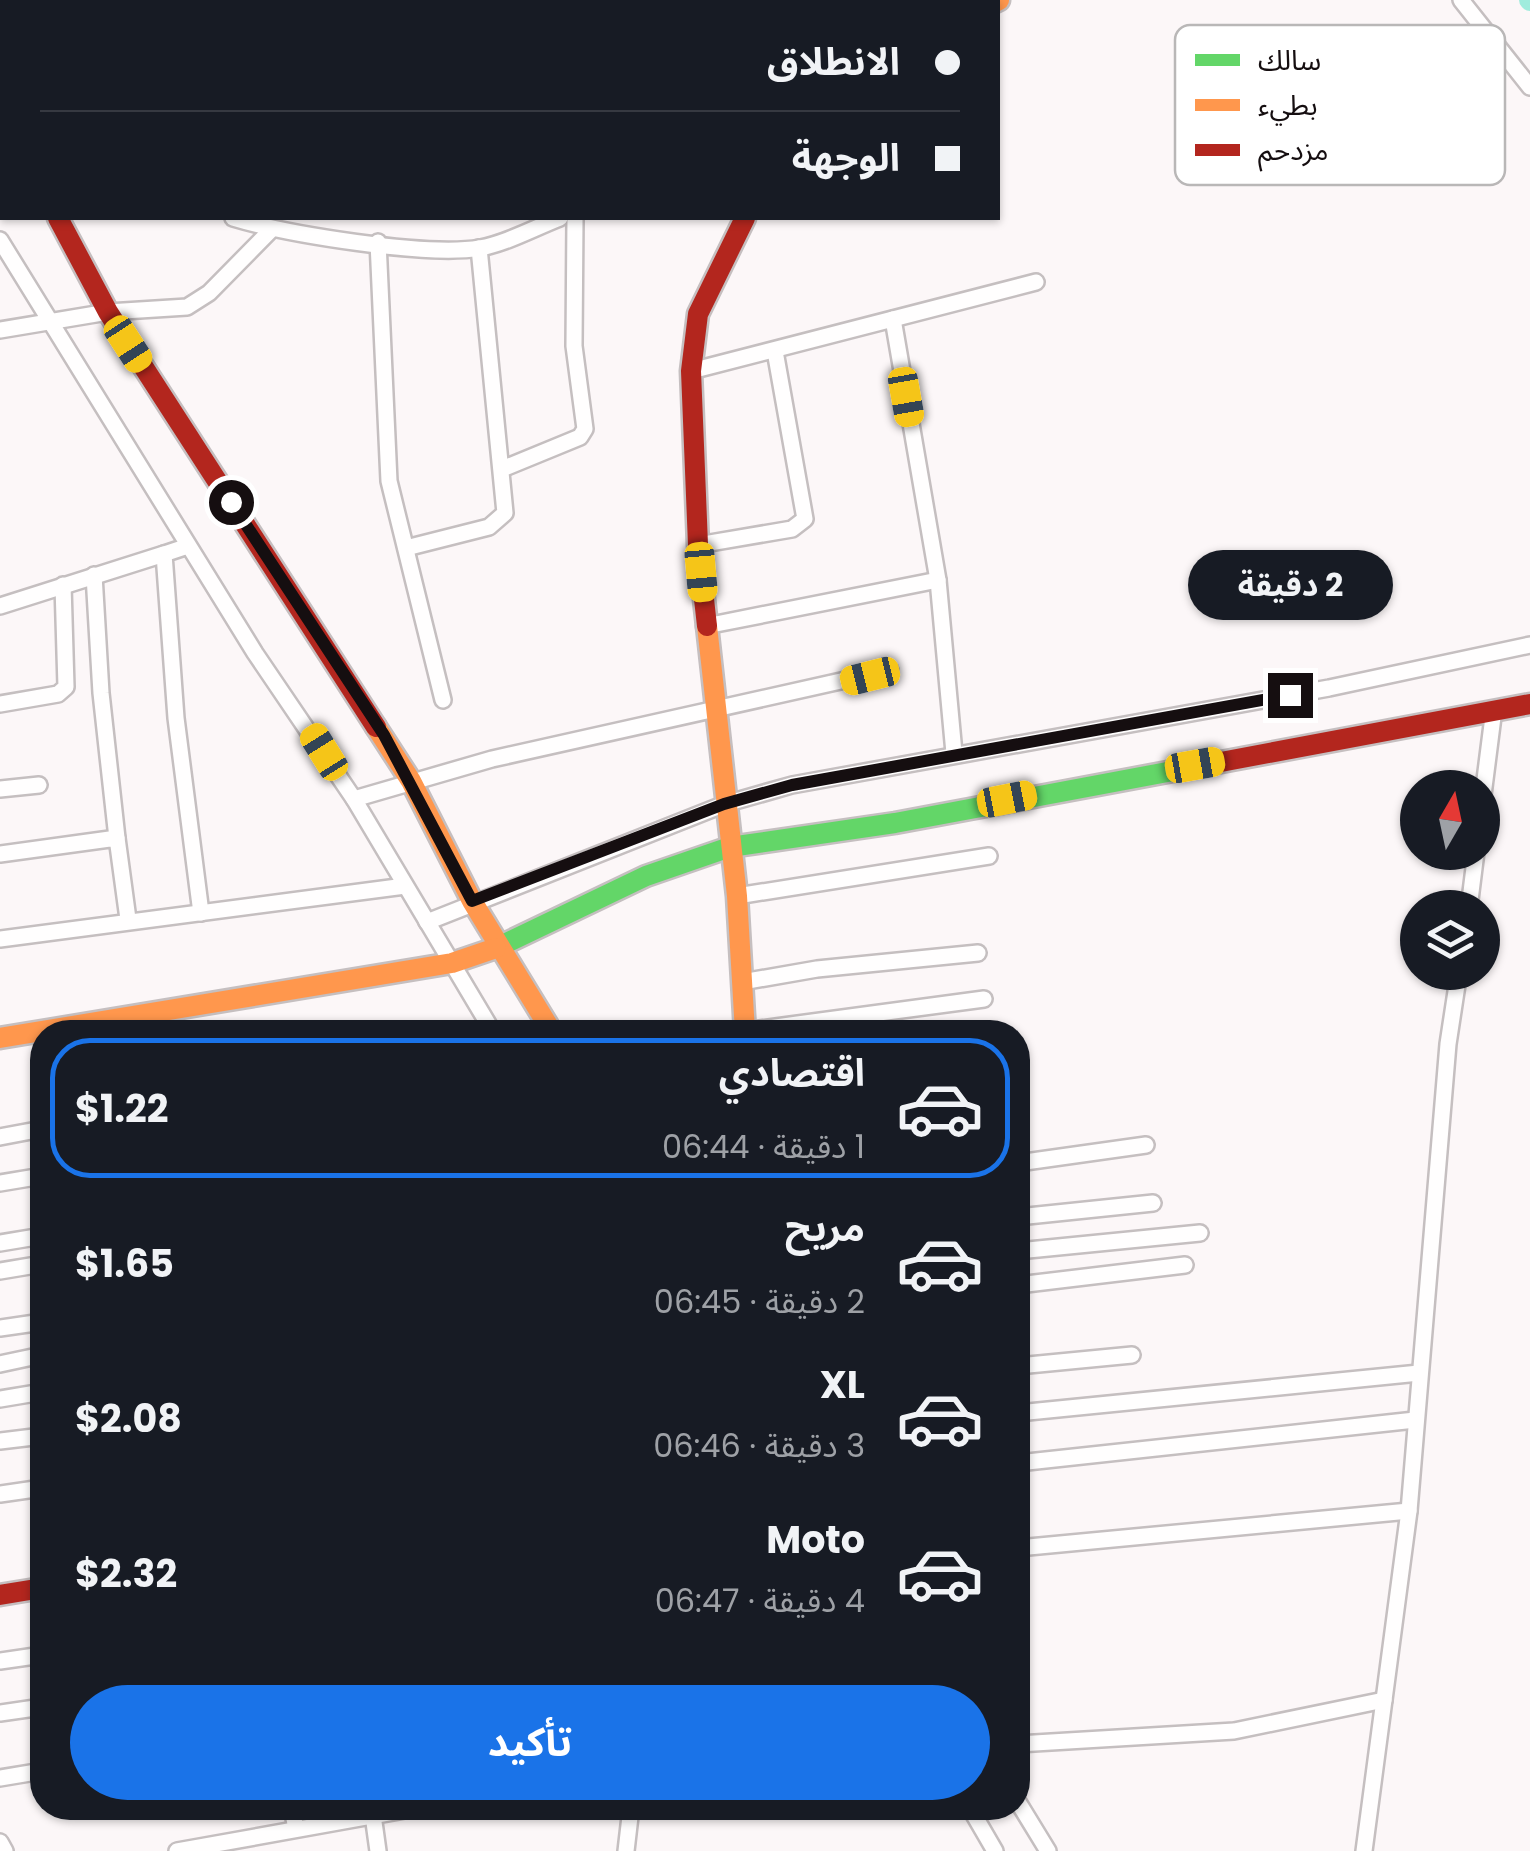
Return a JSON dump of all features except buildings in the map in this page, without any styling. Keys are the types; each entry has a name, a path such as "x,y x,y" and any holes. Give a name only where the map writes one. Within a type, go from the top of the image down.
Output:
{"street":[{"path":"1461,0 1481,25"},
{"path":"1505,55 1530,87"},
{"path":"59,220 108,312 411,781 472,901 545,1020"},
{"path":"239,220 271,230 479,248 555,220"},
{"path":"502,469 580,437 586,429 574,346 575,220"},
{"path":"744,220 698,314 691,371 698,545 736,896 744,1020"},
{"path":"0,330 108,312 188,307 209,293 271,230"},
{"path":"0,240 188,546 354,800 486,1020"},
{"path":"378,242 387,464 443,700"},
{"path":"406,548 500,522 506,500 479,248"},
{"path":"691,371 1036,282"},
{"path":"893,320 938,580 954,754"},
{"path":"698,545 792,530 805,519 775,351"},
{"path":"0,606 188,546"},
{"path":"164,554 176,718 201,914"},
{"path":"94,576 100,693 128,920"},
{"path":"706,626 938,580"},
{"path":"0,704 58,694 66,687 63,585"},
{"path":"426,922 724,804 792,785 1328,688 1530,645"},
{"path":"354,800 411,781 890,670"},
{"path":"108,1020 452,963 501,946 610,892 730,847 895,822 1530,704"},
{"path":"1486,770 1494,710"},
{"path":"0,789 40,785"},
{"path":"0,854 118,838"},
{"path":"736,896 808,888 989,856"},
{"path":"0,939 406,886"},
{"path":"742,982 817,969 978,953"},
{"path":"1364,1851 1408,1511 1448,1044 1457,990"},
{"path":"832,1020 984,999"},
{"path":"0,1038 30,1033"},
{"path":"0,1136 30,1131"},
{"path":"1030,1160 1146,1145"},
{"path":"0,1183 30,1178"},
{"path":"1030,1216 1153,1203"},
{"path":"1030,1251 1200,1233"},
{"path":"0,1243 30,1238"},
{"path":"1030,1284 1186,1265"},
{"path":"0,1271 30,1266"},
{"path":"0,1328 30,1324"},
{"path":"1030,1365 1132,1355"},
{"path":"0,1364 30,1358"},
{"path":"1030,1412 1418,1373"},
{"path":"0,1399 30,1394"},
{"path":"1030,1462 1415,1420"},
{"path":"0,1441 30,1437"},
{"path":"0,1494 30,1490"},
{"path":"1030,1547 1408,1511"},
{"path":"0,1595 30,1590"},
{"path":"0,1662 30,1657"},
{"path":"1030,1743 1234,1732 1384,1700"},
{"path":"0,1713 30,1709"},
{"path":"0,1778 30,1773"},
{"path":"294,1820 296,1829"},
{"path":"177,1851 342,1820"},
{"path":"374,1820 378,1851"},
{"path":"626,1851 630,1820"},
{"path":"977,1820 995,1851"},
{"path":"1029,1820 1048,1851"},
{"path":"0,1842 5,1851"}],"traffic: fast":[{"path":"496,948 646,876 730,847 895,823 1189,768"}],"traffic: slow":[{"path":"707,626 737,896 744,1020"},
{"path":"376,727 411,781 472,901 545,1020"},
{"path":"108,1020 452,963 496,948"},
{"path":"0,1038 30,1033"}],"traffic: jam":[{"path":"59,220 108,312 376,727"},
{"path":"707,626 698,545 691,371 698,314 744,220"},
{"path":"1189,768 1530,704"},
{"path":"0,1595 30,1590"}],"route":[{"path":"231,502 384,735 472,901 724,804 792,785 1290,695"}]}
